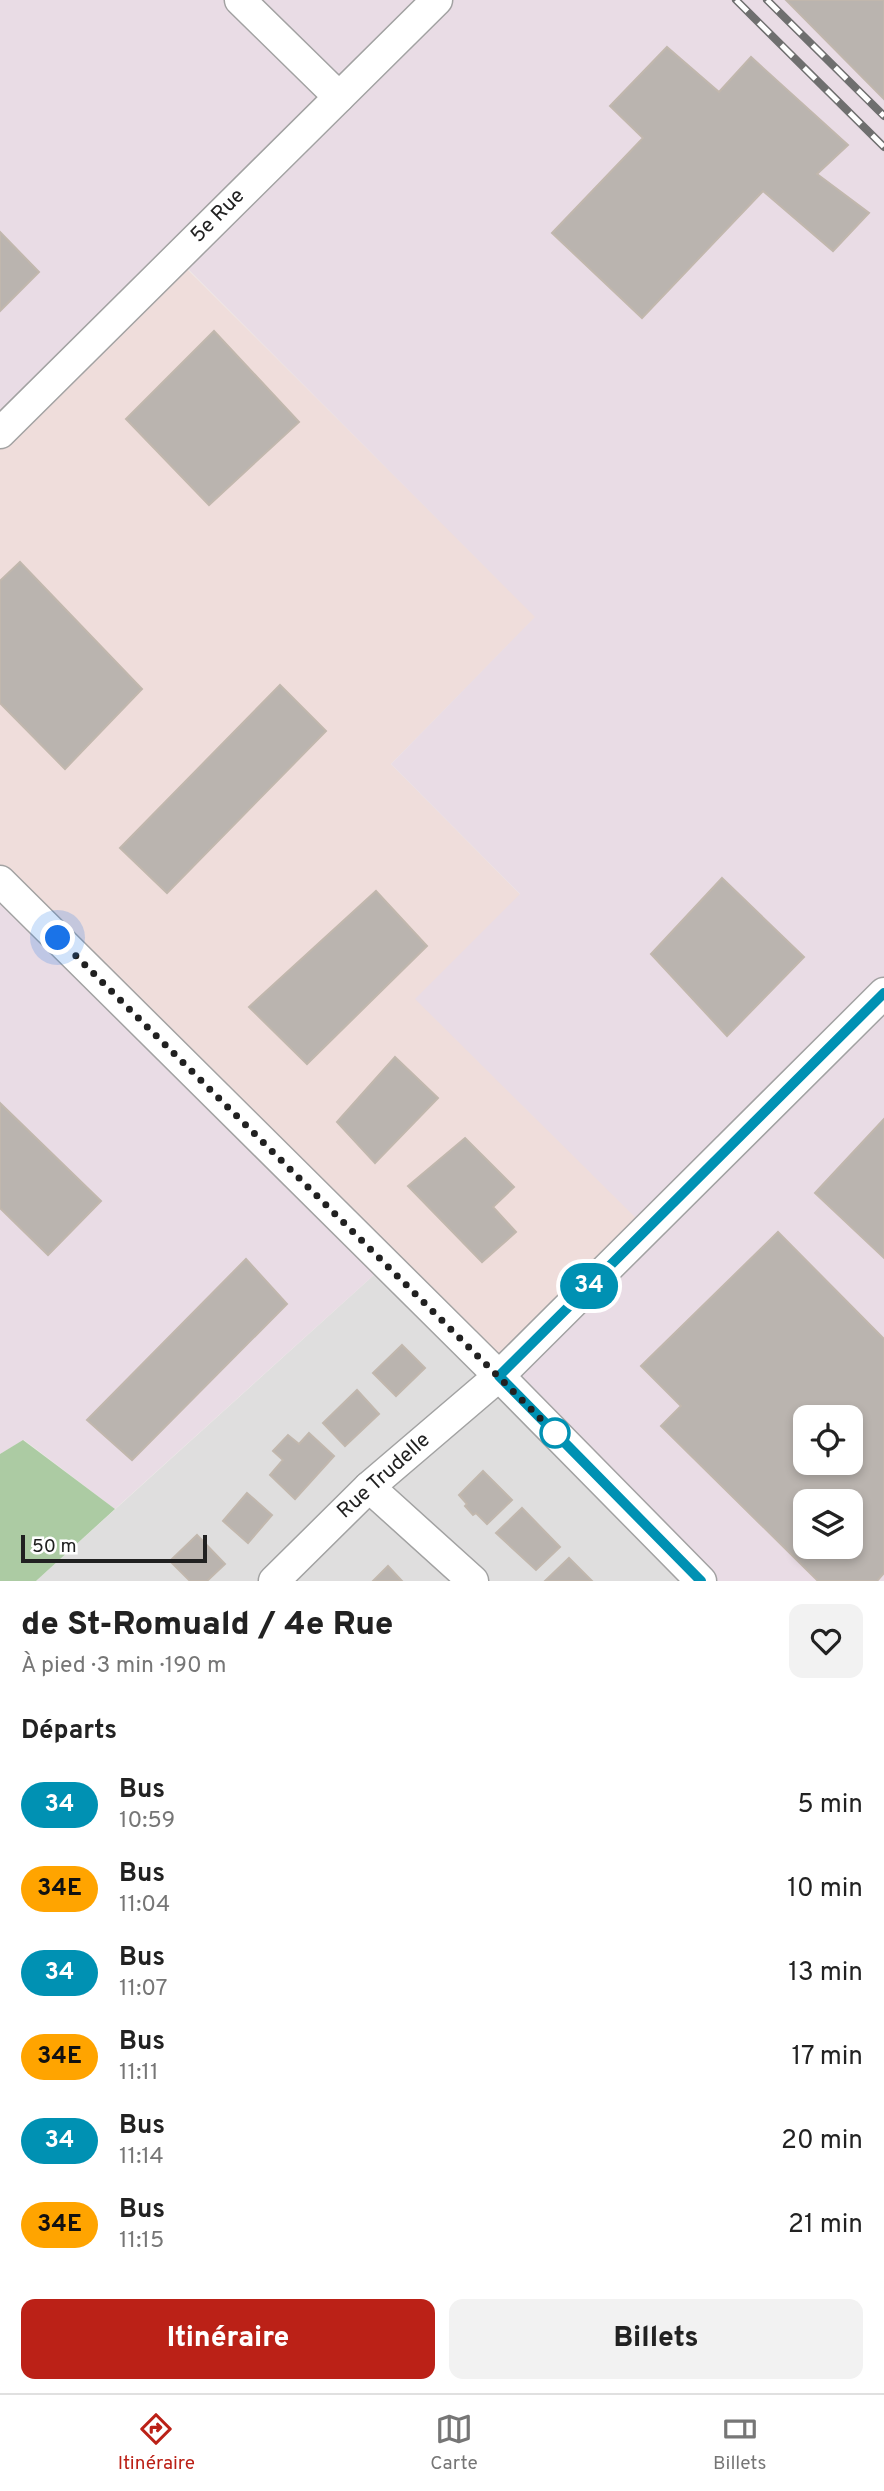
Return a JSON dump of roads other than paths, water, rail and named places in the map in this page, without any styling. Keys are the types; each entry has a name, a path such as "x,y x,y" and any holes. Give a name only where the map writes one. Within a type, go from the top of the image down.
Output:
{"street":[{"path":"240,0 339,97"},
{"name":"5e Rue","path":"0,432 437,0"},
{"path":"0,881 499,1376 701,1581"},
{"name":"Rue Trudelle","path":"274,1581 369,1487 499,1376 884,993"},
{"path":"369,1487 472,1581"}],"railway":[{"path":"736,0 884,147"},
{"path":"767,0 884,116"}]}
